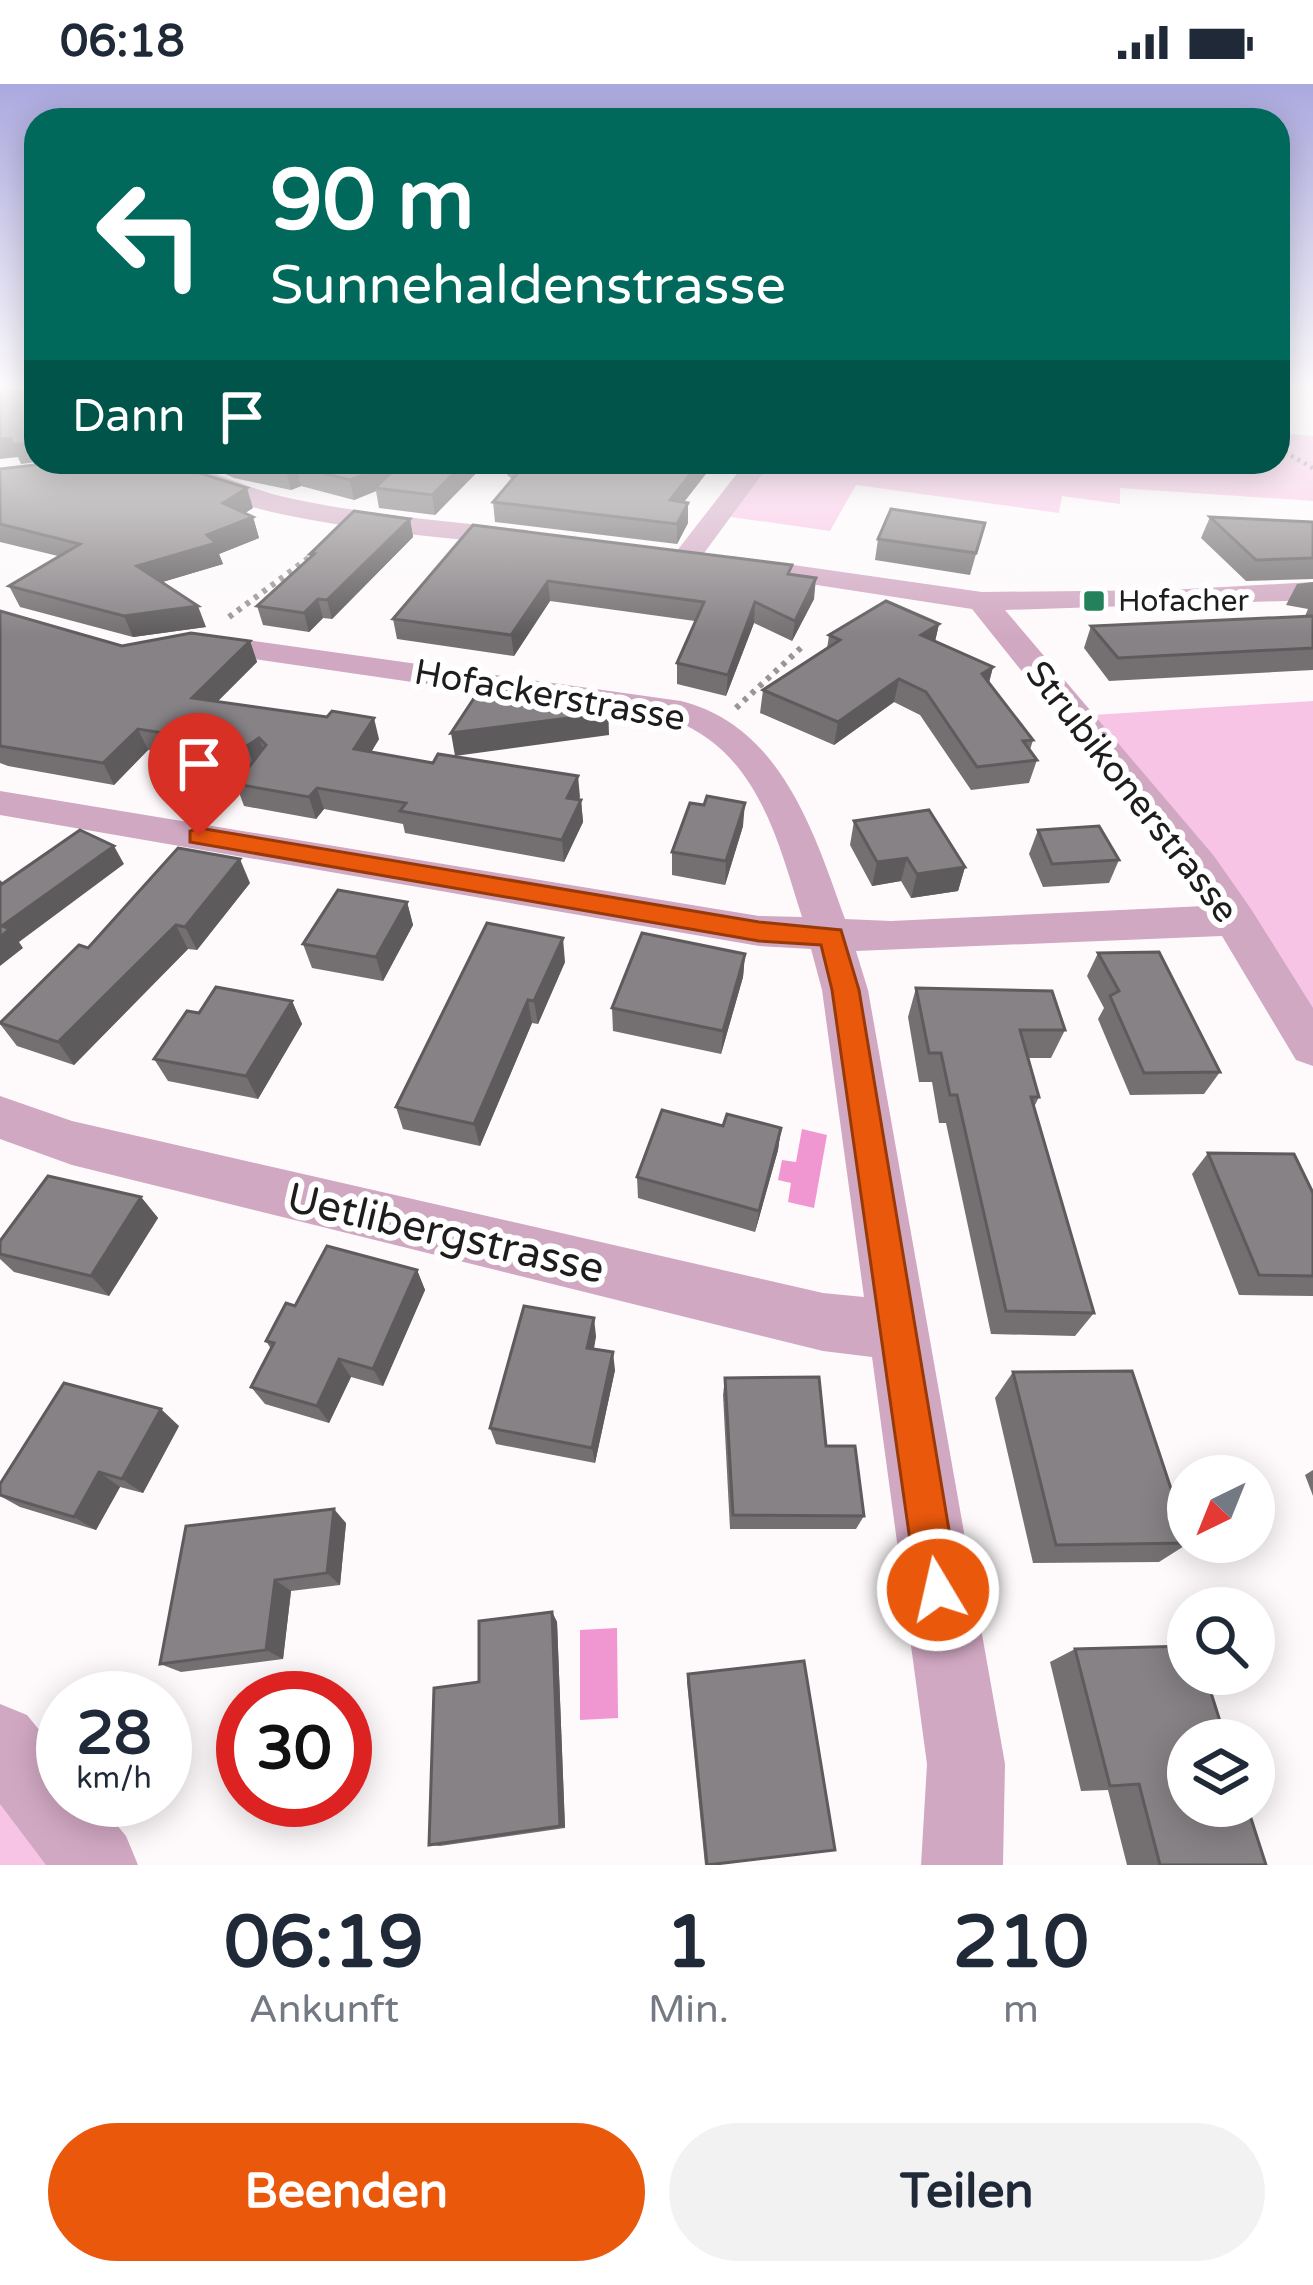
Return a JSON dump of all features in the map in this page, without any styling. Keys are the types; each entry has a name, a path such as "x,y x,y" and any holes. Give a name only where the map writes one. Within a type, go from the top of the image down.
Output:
{"street":[{"path":"192,474 210,483 360,518 556,541"},
{"path":"748,474 676,556 982,601 1150,600 1313,591"},
{"name":"Strubikonerstrasse","path":"982,601 1176,836 1236,920 1313,1048"},
{"name":"Hofackerstrasse","path":"152,652 199,640 648,704 714,724 741,743 760,767 832,936 845,990 966,1764 962,1865"},
{"path":"0,803 759,931 832,936 1236,920"},
{"name":"Uetlibergstrasse","path":"0,1117 72,1143 709,1295 823,1322 896,1330"},
{"path":"0,1742 97,1865"}],"path":[{"path":"222,622 329,543"},
{"path":"725,717 804,645"}],"shaded area":[{"path":"1290,470 1313,470 1313,501 1120,488 1120,504 1062,496 1059,513 856,485 830,531 717,515 749,474 1290,474"},
{"path":"1313,701 1313,1047 1078,716"},
{"path":"802,1129 827,1135 814,1208 788,1202 791,1183 778,1180 782,1160 796,1162"},
{"path":"617,1628 618,1718 580,1720 580,1630"},
{"path":"0,1742 36,1788 36,1827 67,1827 97,1865 0,1865"}],"building":[{"path":"0,470 202,474 247,488 223,503 253,517 207,535 216,543 137,566 198,606 124,616 9,586 80,544 0,524"},
{"path":"327,474 366,474 350,480"},
{"path":"390,474 453,474 432,495 375,488"},
{"path":"517,474 691,474 670,500 688,503 677,524 493,502"},
{"path":"891,509 985,523 976,553 878,539"},
{"path":"354,511 410,519 327,600 318,599 304,613 257,606 314,554 310,554"},
{"path":"1210,517 1313,522 1313,558 1256,560"},
{"path":"473,525 792,565 788,574 816,578 795,621 755,602 728,675 677,663 704,602 548,581 511,635 393,619"},
{"path":"886,601 939,624 921,635 993,667 982,674 1033,740 1023,741 1037,760 977,767 926,692 899,679 838,722 763,690 840,640 829,635"},
{"path":"0,611 122,646 191,633 250,641 192,698 327,717 332,711 374,718 354,749 433,763 438,754 578,776 567,798 581,800 562,840 400,811 406,803 317,788 309,797 236,784 266,745 259,738 247,746 138,729 103,763 0,746"},
{"path":"1313,616 1313,648 1118,658 1091,626"},
{"path":"482,686 608,703 608,713 451,733"},
{"path":"707,796 745,803 726,861 672,852 690,803 704,805"},
{"path":"929,810 965,867 917,874 907,858 877,862 854,821"},
{"path":"1099,826 1119,860 1052,864 1038,830"},
{"path":"80,830 114,846 2,926 10,929 0,937 0,882"},
{"path":"178,848 240,859 185,927 176,925 58,1042 0,1023 79,945 88,948"},
{"path":"338,890 407,902 376,957 303,944"},
{"path":"487,923 563,938 534,1001 528,1000 474,1124 396,1107"},
{"path":"642,933 745,954 723,1031 612,1008"},
{"path":"1159,952 1220,1072 1144,1073 1110,996 1119,991 1098,953"},
{"path":"216,987 292,1001 246,1076 154,1059 187,1011 199,1013"},
{"path":"916,988 1052,991 1065,1030 1020,1030 1039,1097 1031,1097 1094,1313 1006,1311 957,1095 950,1095 941,1053 929,1053"},
{"path":"662,1110 723,1126 727,1114 781,1128 759,1211 637,1177"},
{"path":"1208,1153 1294,1154 1313,1193 1313,1276 1259,1275"},
{"path":"48,1176 141,1197 91,1276 0,1254 0,1241"},
{"path":"327,1246 417,1270 373,1369 339,1359 317,1406 251,1387 274,1343 266,1341 286,1303 295,1306"},
{"path":"524,1306 594,1318 587,1348 613,1352 592,1448 490,1428"},
{"path":"1132,1371 1167,1477 1167,1543 1056,1545 1013,1372"},
{"path":"819,1377 826,1446 855,1446 864,1516 733,1515 725,1378"},
{"path":"64,1383 161,1409 122,1479 99,1472 74,1517 0,1495 0,1484"},
{"path":"334,1509 327,1573 275,1580 266,1650 160,1664 186,1526"},
{"path":"552,1612 560,1826 429,1845 434,1688 479,1682 479,1621"},
{"path":"1167,1647 1167,1695 1212,1695 1219,1719 1167,1719 1167,1827 1254,1827 1266,1865 1160,1865 1139,1784 1110,1786 1075,1649"},
{"path":"804,1661 835,1850 707,1865 688,1674"}],"place":[{"name":"Hofacher","path":"1094,601"}],"route":[{"path":"199,836 759,931 832,936 845,990 938,1590"}]}
